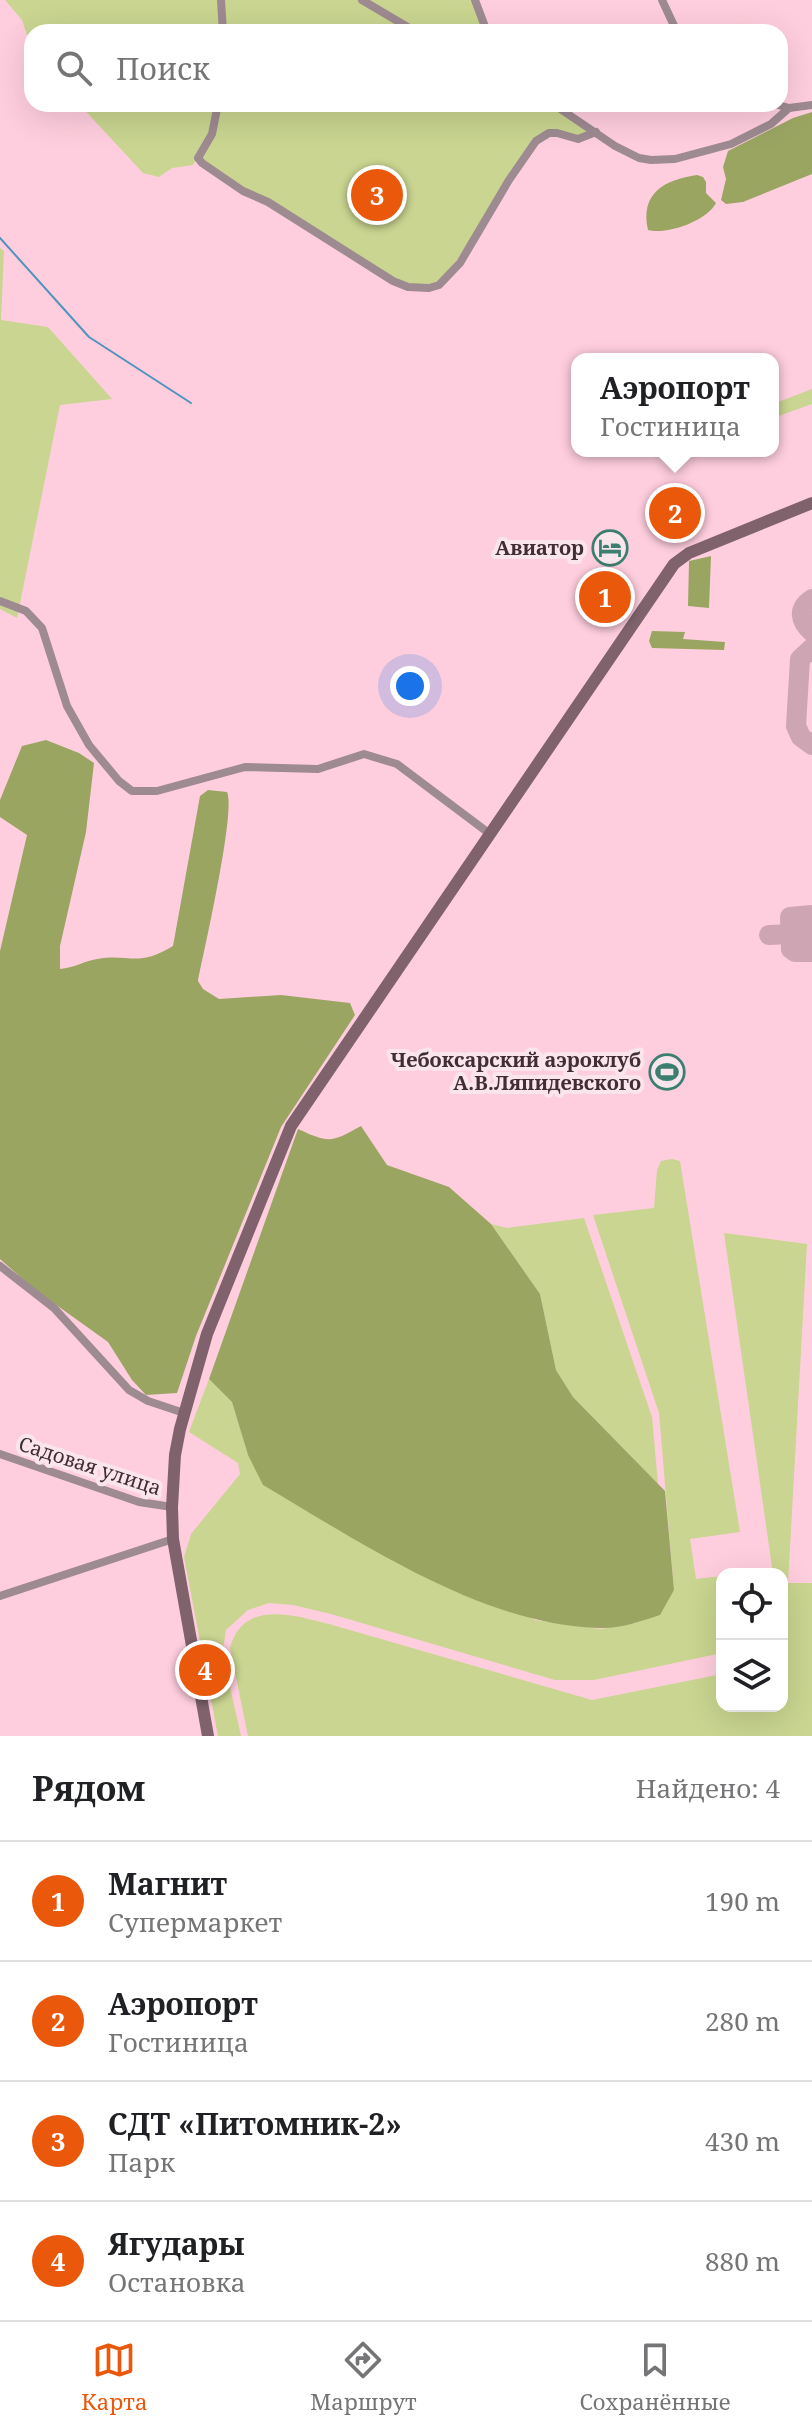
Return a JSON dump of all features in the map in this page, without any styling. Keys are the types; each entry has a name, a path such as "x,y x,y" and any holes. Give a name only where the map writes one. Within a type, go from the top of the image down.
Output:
{"street":[{"path":"221,0 222,24"},
{"path":"362,0 402,24"},
{"path":"475,0 484,24"},
{"path":"662,0 673,24"},
{"path":"789,108 812,105"},
{"path":"216,112 212,134 198,158 202,163 360,262 408,287 429,288 439,285 448,277 460,263 536,141 549,133 578,139 596,132"},
{"path":"565,112 639,158 675,159 731,144 771,124 784,112"},
{"path":"208,1736 173,1539 175,1455 207,1334 291,1126 674,564 689,553 812,503"},
{"path":"0,601 26,611 42,628 67,706 89,745 119,781 132,791 157,791 245,767 318,769 364,754 397,764 490,834"},
{"path":"0,1266 54,1308 129,1390 148,1401 184,1413"},
{"name":"Садовая улица","path":"0,1454 139,1502 172,1507"},
{"path":"0,1596 173,1539"}],"green space":[{"path":"5,0 358,0 400,24 24,26"},
{"path":"366,0 473,0 483,24 405,24"},
{"path":"86,112 561,112 590,131 584,136 543,134 445,277 420,285 393,279 197,157 193,165 172,168 159,177 143,173"},
{"path":"812,112 812,174 743,202 726,204 721,200 726,179 723,167 728,151 793,118"},
{"path":"697,175 703,177 706,193 716,203 711,210 686,225 648,230 648,206 657,190 674,180"},
{"path":"0,248 4,251 1,320 48,327 112,399 60,405 17,618 0,609"},
{"path":"812,389 812,404 779,416 779,402"},
{"path":"711,556 709,608 688,606 689,561"},
{"path":"652,631 685,632 683,639 725,642 724,650 652,648 649,641"},
{"path":"46,740 79,753 94,763 86,832 60,946 60,969 97,959 142,958 173,946 200,796 208,790 227,792 229,804 223,852 198,981 203,989 219,999 281,995 350,1003 355,1015 281,1127 196,1336 177,1393 146,1395 132,1380 108,1342 34,1289 0,1259 0,951 27,835 0,817 0,800 22,746"},
{"path":"361,1126 387,1165 449,1187 491,1224 540,1294 556,1370 573,1397 665,1491 674,1590 660,1615 623,1626 600,1628 556,1624 512,1613 424,1577 263,1485 248,1455 232,1402 209,1379 298,1129 330,1139"},
{"path":"661,1161 680,1161 740,1532 690,1539 696,1579 716,1577 716,1654 594,1680 555,1680 331,1614 269,1603 248,1610 226,1630 223,1649 241,1736 218,1736 184,1557 191,1534 240,1474 238,1463 189,1432 209,1379 232,1402 248,1455 535,1620 601,1629 636,1623 674,1590 659,1413 593,1215 654,1208 657,1170"},
{"path":"584,1218 652,1417 658,1484 573,1397 556,1370 540,1294 491,1224 507,1228"},
{"path":"724,1233 807,1244 788,1583 788,1568 772,1568"},
{"path":"788,1583 812,1583 812,1736 248,1736 230,1648 246,1622 258,1616 301,1617 592,1700 716,1675 716,1712 788,1712"}],"waterway":[{"path":"0,238 89,337 191,403"}],"taxiway":[{"path":"812,599 802,611 805,624 812,632"},
{"path":"812,648 800,659 796,726 801,737 812,745"},
{"path":"812,915 790,917 791,949 795,952 812,952"},
{"path":"769,935 812,933"}],"place":[{"name":"СДТ «Питомник-2»","path":"377,195"},
{"name":"Аэропорт","path":"675,513"},
{"name":"Авиатор","path":"610,548"},
{"name":"Магнит","path":"605,597"},
{"name":"Чебоксарский аэроклуб А.В.Ляпидевского","path":"667,1072"},
{"name":"Ягудары","path":"205,1670"}]}
